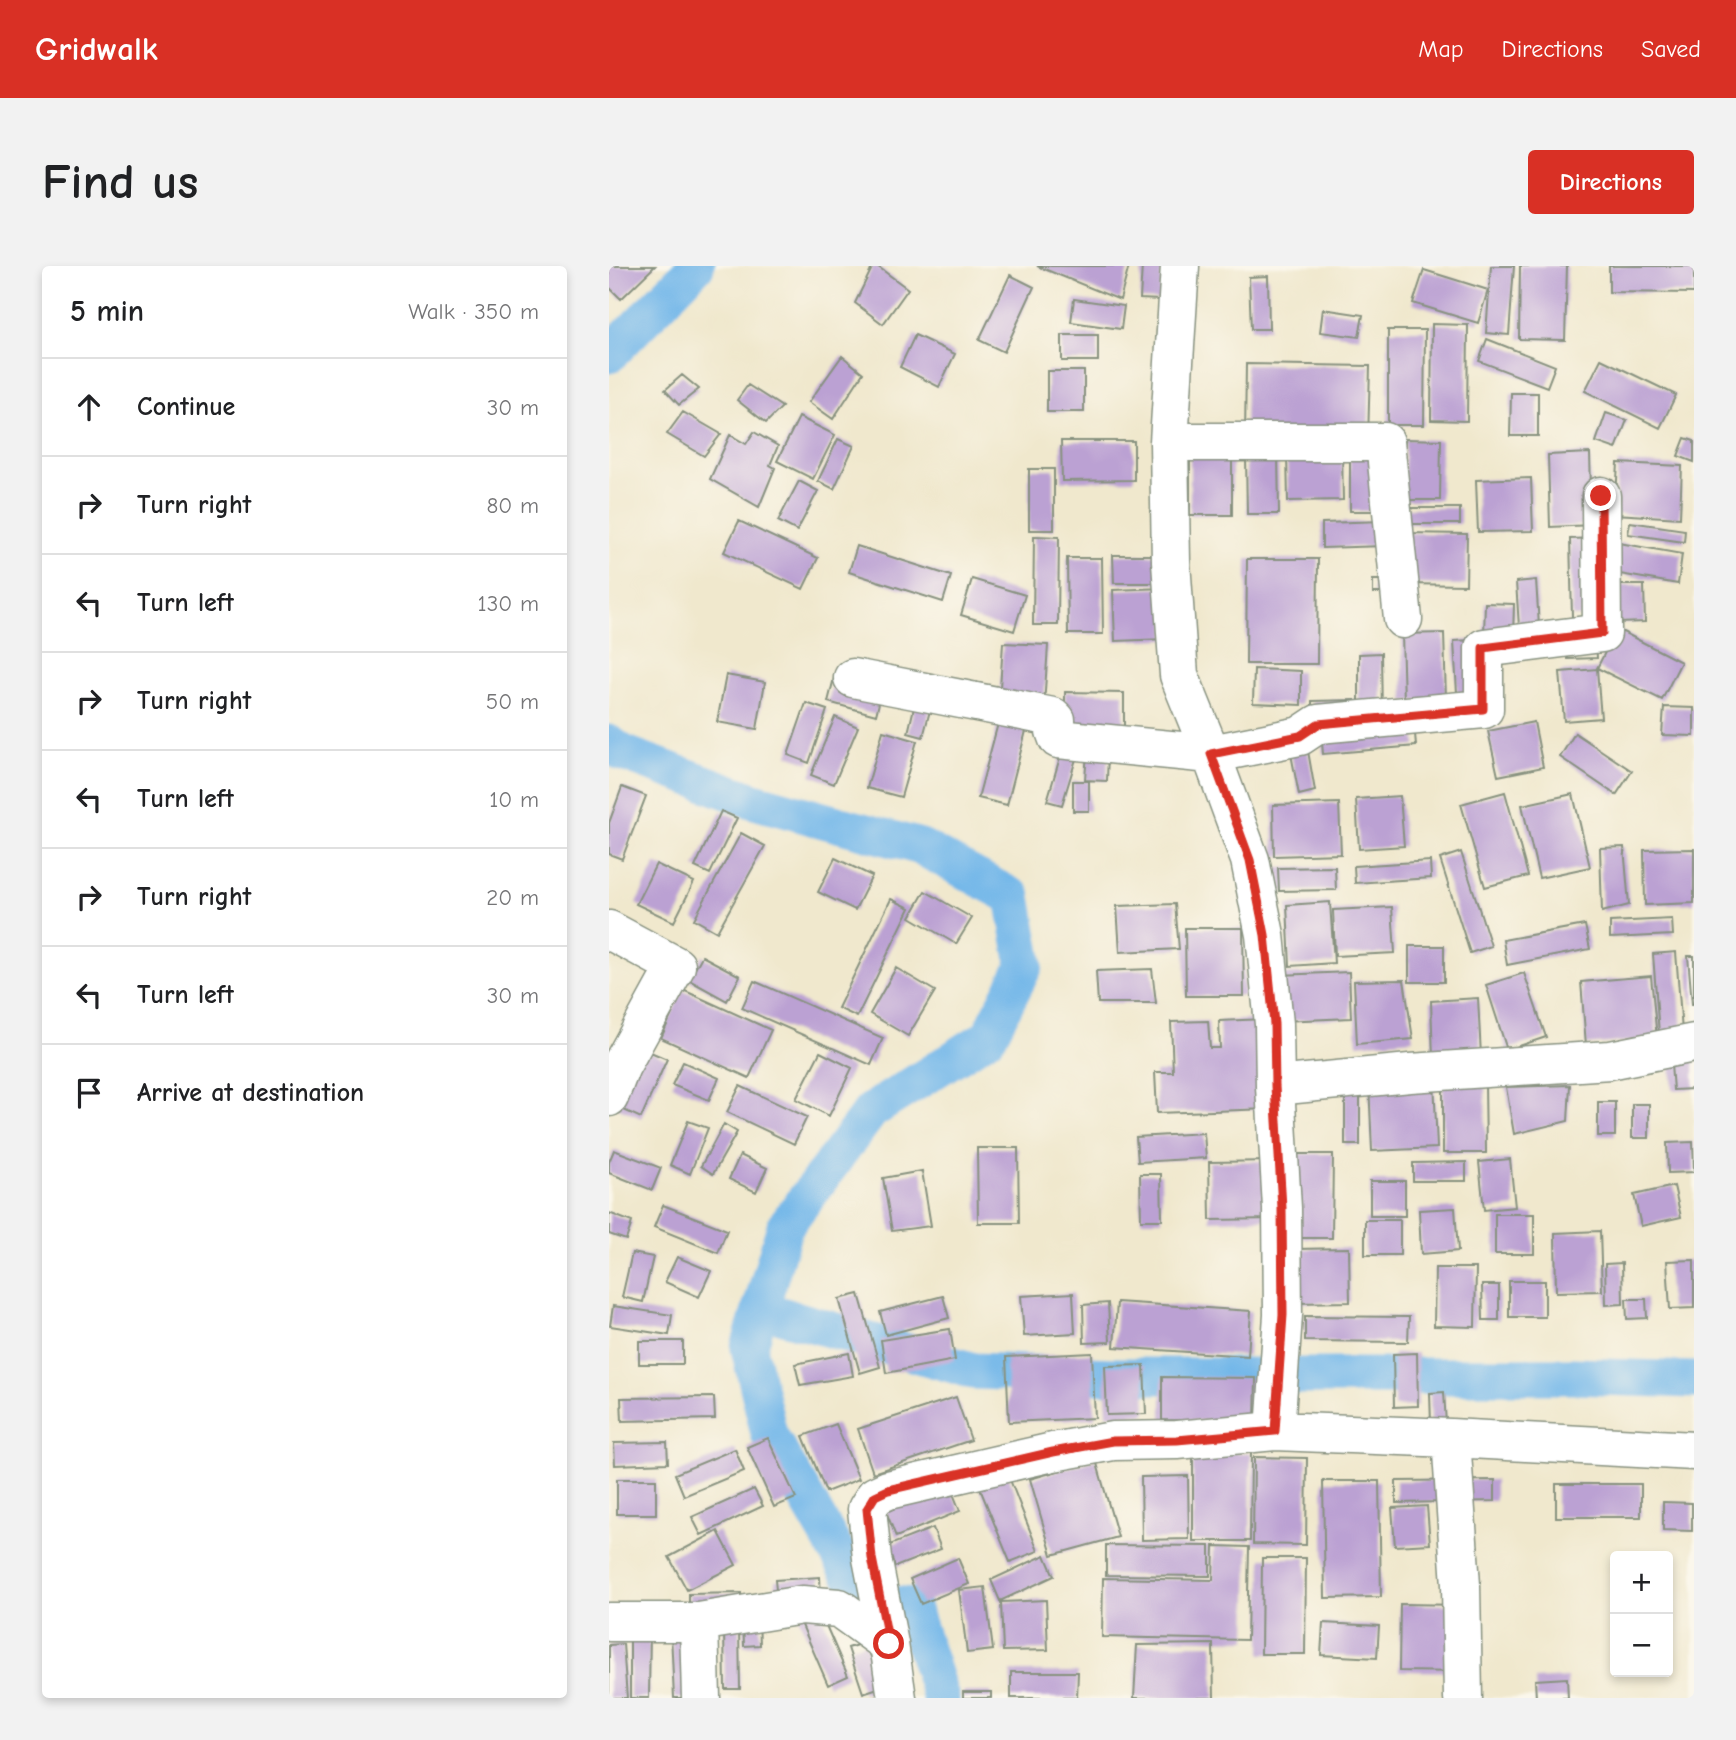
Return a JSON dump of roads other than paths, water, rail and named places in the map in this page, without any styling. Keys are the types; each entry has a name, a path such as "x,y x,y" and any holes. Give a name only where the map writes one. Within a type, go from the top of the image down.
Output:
{"street":[{"path":"1180,266 1169,442 1171,562 1179,675 1250,860 1265,935 1274,1024 1282,1208 1283,1315 1275,1431"},
{"path":"1169,442 1385,442 1403,619"},
{"path":"853,678 1053,717 1056,720 1055,731 1058,739 1211,754 1300,736 1318,724 1483,709 1483,648 1602,633 1601,496"},
{"path":"609,930 676,966 621,1066 609,1097"},
{"path":"1275,1086 1410,1073 1610,1060 1694,1044"},
{"path":"897,1698 872,1558 867,1509 875,1496 888,1490 1113,1441 1177,1440 1275,1431 1694,1451"},
{"path":"1451,1438 1461,1585 1463,1698"},
{"path":"609,1622 699,1622 802,1605 839,1608 889,1644"},
{"path":"699,1622 701,1698"}],"waterway":[{"path":"609,355 696,266"},
{"path":"609,743 623,753 754,801 921,847 1013,897 1025,965 989,1036 871,1111 785,1226 749,1348 769,1434 853,1579 881,1602 911,1606 941,1698"},
{"path":"760,1309 974,1371 1113,1376 1572,1376 1694,1380"}]}
